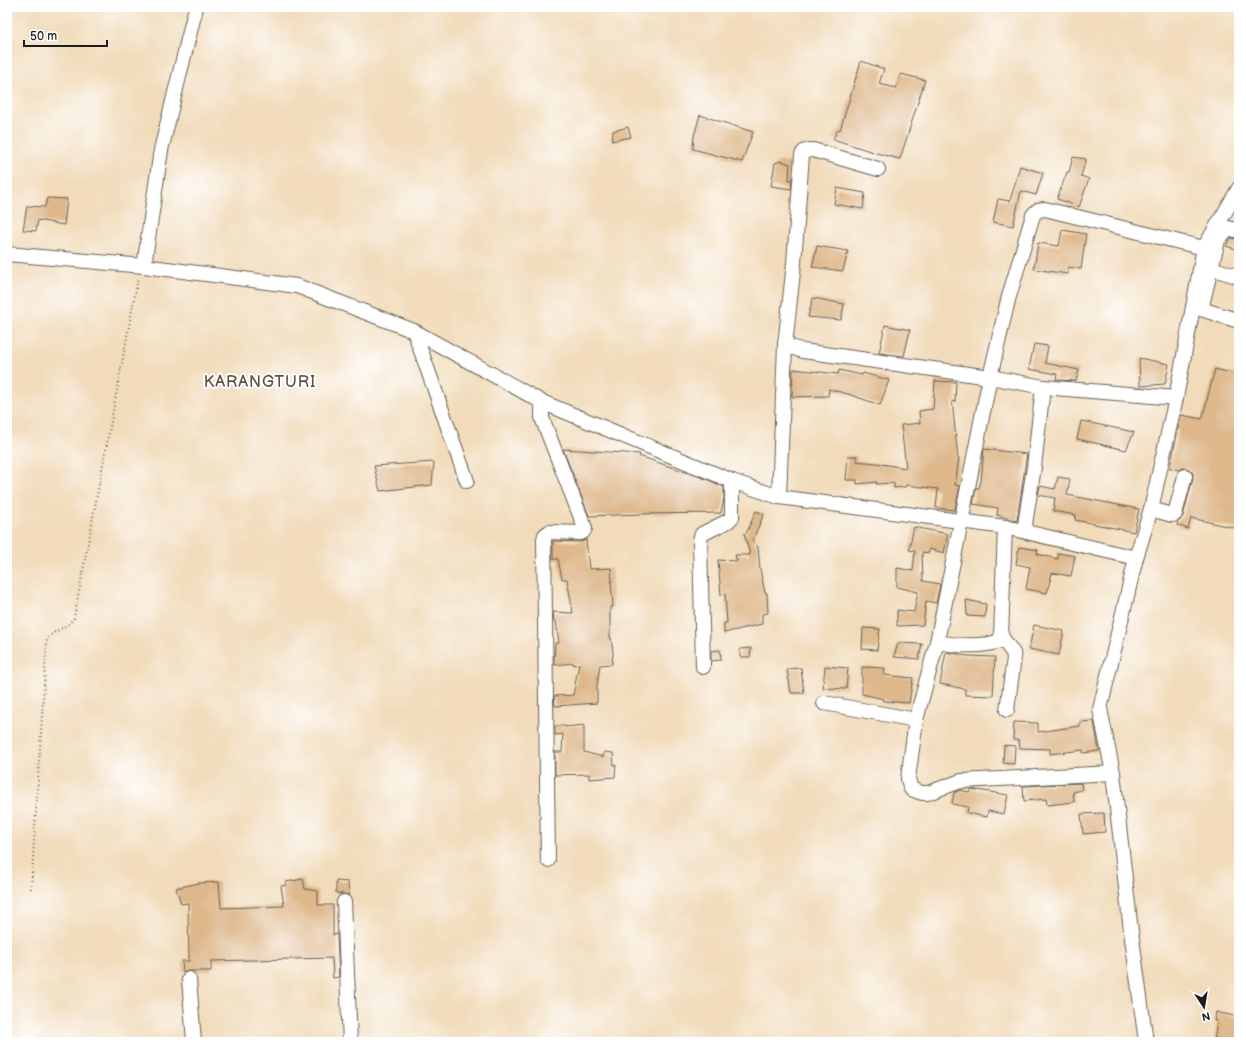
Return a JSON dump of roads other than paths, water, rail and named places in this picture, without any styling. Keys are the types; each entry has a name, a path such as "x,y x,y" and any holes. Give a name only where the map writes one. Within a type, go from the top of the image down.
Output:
{"street":[{"path":"142,265 161,150 196,7"},
{"path":"779,497 785,345 794,263 802,155 803,152 813,150 878,169"},
{"path":"1146,1042 1131,931 1113,773 1100,709 1136,558 1152,509 1210,241 1239,188"},
{"path":"1113,773 961,781 928,793 911,789 908,779 916,720 937,642 990,377 1008,300 1033,215 1038,210 1045,209 1210,241 1228,228 1239,231"},
{"path":"1210,241 1211,268 1201,309 1239,321"},
{"path":"7,254 142,265 297,286 414,331 542,402 732,481 779,497 1005,527 1136,558"},
{"path":"1211,268 1239,277"},
{"path":"414,331 467,481"},
{"path":"785,345 803,351 990,377 1043,387 1176,398"},
{"path":"1024,531 1034,467 1043,387"},
{"path":"542,402 542,418 585,528 585,531 581,533 549,532 545,535 544,539 548,860"},
{"path":"1152,509 1172,515 1177,513 1185,476"},
{"path":"703,667 700,540 702,534 728,521 732,517 732,481"},
{"path":"1005,527 1001,636 1014,655 1007,710"},
{"path":"937,642 966,645 986,645 1003,640"},
{"path":"824,704 916,720"},
{"path":"344,902 350,1042"},
{"path":"189,979 194,1042"}],"district":[{"name":"KARANGTURI","path":"260,381"}]}
